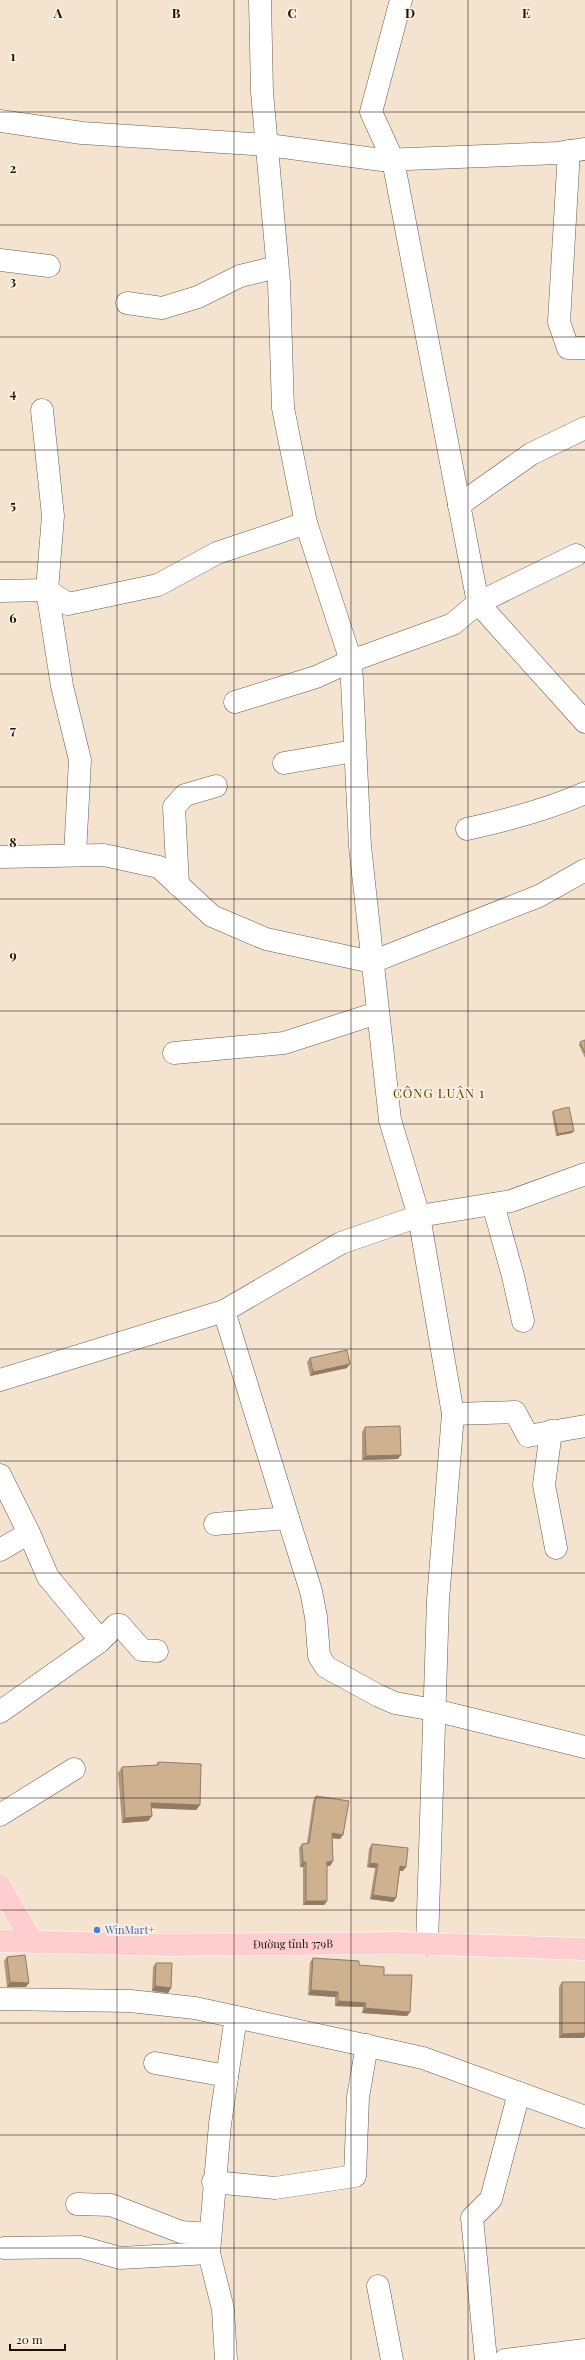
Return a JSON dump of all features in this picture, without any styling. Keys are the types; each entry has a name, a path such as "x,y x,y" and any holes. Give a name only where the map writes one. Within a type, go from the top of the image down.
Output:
{"main road":[{"path":"0,1886 32,1941"},
{"name":"Đường tỉnh 379B","path":"0,1941 167,1945 427,1944 585,1949"}],"street":[{"path":"260,0 262,92 268,145 277,267 283,408 306,523 351,661 354,751 360,846 390,1120 419,1216 453,1414 438,1600 427,1944"},
{"path":"401,0 371,112 393,160 478,603 585,722"},
{"path":"0,121 82,133 268,145 382,160 577,150 559,322 568,348 585,348"},
{"path":"0,260 49,266"},
{"path":"127,303 162,308 198,297 240,276 277,267"},
{"path":"42,410 54,516 47,590 62,686 80,760 75,855"},
{"path":"459,505 531,454 585,428"},
{"path":"0,591 47,590 68,604 158,585 217,553 306,523"},
{"path":"235,702 316,678 351,661 454,624 478,603 576,555"},
{"path":"284,762 354,751"},
{"path":"178,885 174,807 185,795 216,786"},
{"path":"468,829 562,803 585,792"},
{"path":"0,857 104,855 159,867 212,916 266,939 372,962 540,896 585,870"},
{"path":"174,1053 284,1043 377,1012"},
{"path":"2,1378 224,1311 341,1243 419,1216 512,1201 585,1174"},
{"path":"493,1204 513,1276 523,1321"},
{"path":"224,1311 311,1591 321,1661 326,1667 395,1703 434,1710 585,1747"},
{"path":"453,1414 515,1412 528,1436 585,1426"},
{"path":"551,1431 544,1485 556,1548"},
{"path":"0,1475 29,1533 48,1577 96,1636 99,1642"},
{"path":"215,1524 288,1518"},
{"path":"0,1550 29,1533"},
{"path":"0,1712 99,1642 116,1625 120,1625 142,1650 157,1651"},
{"path":"0,1815 74,1769"},
{"path":"0,1999 130,2001 196,2008 236,2016 422,2058 585,2117"},
{"path":"226,2360 222,2309 209,2244 213,2182 236,2016"},
{"path":"213,2182 275,2188 355,2176 358,2097 367,2045"},
{"path":"155,2063 227,2076"},
{"path":"486,2360 472,2218 491,2198 519,2093"},
{"path":"77,2204 110,2205 209,2244"},
{"path":"4,2248 81,2247 120,2258 209,2244"},
{"path":"378,2286 392,2360"},
{"path":"506,2360 585,2350"}],"building":[{"path":"585,1040 585,1053 580,1042"},
{"path":"569,1107 574,1131 558,1134 553,1111"},
{"path":"347,1350 350,1364 313,1372 310,1358"},
{"path":"400,1426 401,1455 366,1456 365,1427"},
{"path":"158,1762 201,1764 200,1805 151,1803 152,1816 125,1818 122,1767 158,1765"},
{"path":"316,1796 349,1801 343,1835 332,1833 333,1861 327,1862 327,1901 306,1901 306,1862 303,1862 302,1844 309,1843"},
{"path":"372,1844 408,1848 406,1867 400,1866 396,1898 373,1895 378,1864 370,1863"},
{"path":"25,1955 29,1983 10,1982 7,1957"},
{"path":"313,1958 359,1961 359,1965 384,1967 384,1975 412,1975 410,2012 365,2008 366,2003 338,2001 338,1992 311,1990"},
{"path":"156,1963 172,1963 171,1988 155,1986"},
{"path":"562,1982 585,1982 585,2033 562,2034"}],"place":[{"name":"WinMart+","path":"97,1930"}],"district":[{"name":"CÔNG LUẬN 1","path":"439,1093"}]}
